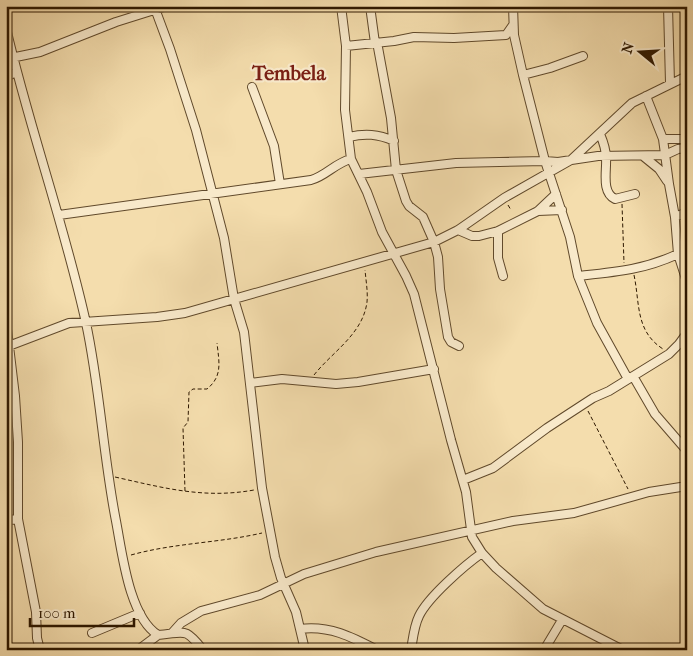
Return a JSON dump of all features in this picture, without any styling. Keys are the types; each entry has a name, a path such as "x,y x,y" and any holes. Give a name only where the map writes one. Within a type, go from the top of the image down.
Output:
{"street":[{"path":"10,58 40,52 116,22 155,8 167,6"},
{"path":"341,6 346,46 345,110 351,158 382,232 414,294 463,480 470,532 482,552 524,594 562,620 623,650"},
{"path":"370,6 387,90 396,170 406,201 409,206 423,217 434,242 438,257 440,289 448,336 451,342 459,346"},
{"path":"513,6 513,25 523,75 549,173 570,237 578,276 588,304 614,356 655,414 687,451"},
{"path":"668,6 670,83"},
{"path":"155,8 181,82 224,238 234,299 244,332 262,488 270,531 278,571 296,612 305,650"},
{"path":"506,35 513,25"},
{"path":"6,28 10,58 16,72 59,215 86,322 103,425 108,475 130,586 140,613 152,632 158,635"},
{"path":"346,46 421,36 454,38 506,35 516,45"},
{"path":"523,75 583,56"},
{"path":"6,77 16,72"},
{"path":"8,347 69,322 170,316 434,242 458,230 504,198 572,160 628,106 687,76"},
{"path":"252,87 274,146 280,184"},
{"path":"646,96 663,139 676,217 678,254 687,282"},
{"path":"349,137 371,134 383,136 394,141"},
{"path":"600,134 606,156 607,190 613,198 622,198 634,194"},
{"path":"663,139 687,139"},
{"path":"359,174 456,163 558,162 589,156 665,155 678,149 687,148"},
{"path":"644,156 659,169 669,184"},
{"path":"59,215 318,178 337,164 351,158"},
{"path":"458,230 472,236 498,231 538,211 556,194"},
{"path":"538,211 562,210"},
{"path":"676,217 687,212"},
{"path":"498,231 498,258 503,276"},
{"path":"578,276 624,271 660,262 678,254"},
{"path":"6,321 18,442 18,519 36,612 37,638 40,650"},
{"path":"463,480 493,468 547,428 669,354 687,333"},
{"path":"250,383 282,379 336,384 434,369"},
{"path":"172,632 181,622 201,611 260,594 304,574 376,552 513,521 574,513 632,497 687,486"},
{"path":"6,520 18,519"},
{"path":"411,650 415,628 424,606 466,564 482,552"},
{"path":"92,633 140,613"},
{"path":"544,650 562,620"},
{"path":"300,629 314,627 330,629 377,650"},
{"path":"138,650 158,635 182,632 188,633 203,650"}],"path":[{"path":"622,198 624,271"},
{"path":"309,382 318,370 345,343 361,320 367,295 364,262"},
{"path":"633,269 640,318 649,338 669,354"},
{"path":"185,491 183,428 188,422 190,392 193,389 207,389 218,376 217,343"},
{"path":"585,404 632,497"},
{"path":"108,475 148,486 214,495 262,488"},
{"path":"123,557 173,546 240,538 270,531"}],"district":[{"name":"Tembela","path":"289,73"}]}
